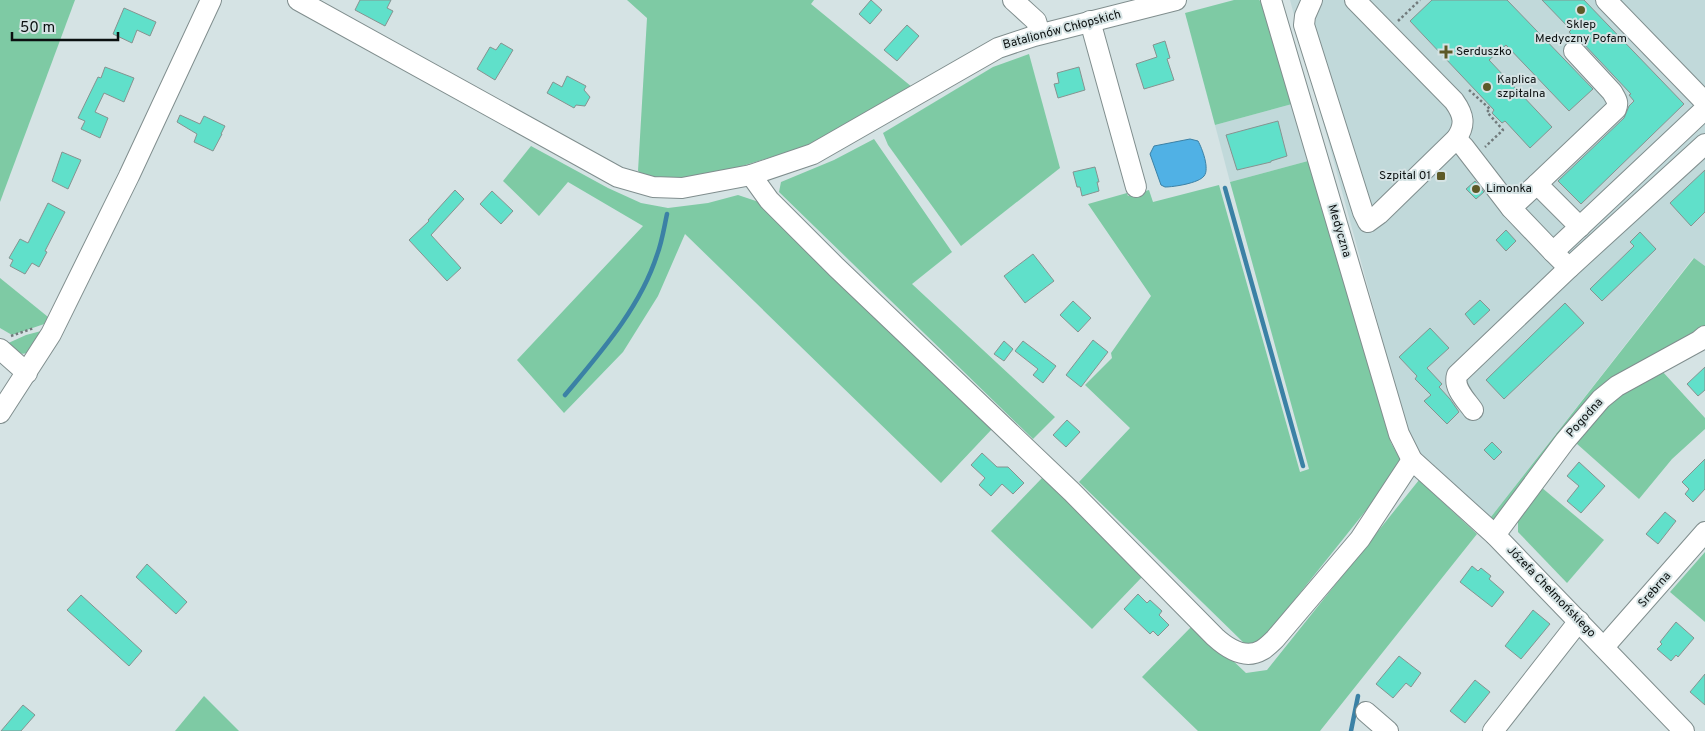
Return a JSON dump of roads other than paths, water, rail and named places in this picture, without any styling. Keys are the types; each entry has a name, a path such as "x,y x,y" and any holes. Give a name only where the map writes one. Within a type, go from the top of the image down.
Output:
{"street":[{"path":"0,412 27,373 56,323 129,176 211,0"},
{"name":"Batalionów Chłopskich","path":"298,0 618,176 653,186 682,188 751,175 812,154 980,57 1015,41 1151,3 1176,0"},
{"path":"1013,0 1036,21 1040,34"},
{"name":"Medyczna","path":"1271,0 1399,434 1412,460"},
{"path":"1312,0 1305,16 1304,25 1363,212 1368,222"},
{"path":"1342,239 1379,214 1456,139 1464,125 1460,109 1355,0"},
{"path":"1606,0 1705,102"},
{"path":"1090,21 1136,187"},
{"path":"1511,208 1616,110 1617,100 1612,92 1574,51"},
{"path":"1553,252 1705,109"},
{"path":"1456,139 1511,208 1569,268"},
{"path":"1473,410 1458,388 1455,381 1457,375 1569,268 1705,144"},
{"path":"751,175 769,200 836,267 1072,492 1229,649 1246,654 1261,651 1275,639 1360,540 1412,460"},
{"path":"1537,184 1580,227"},
{"name":"Pogodna","path":"1495,534 1565,441 1601,399 1617,386 1705,336"},
{"path":"5,343 27,373"},
{"name":"Józefa Chełmońskiego","path":"1412,460 1495,534 1684,731"},
{"name":"Srebrna","path":"1604,647 1705,532"},
{"path":"1493,731 1579,621"},
{"path":"1366,712 1388,731"}],"water":[{"path":"1190,139 1198,141 1205,158 1206,173 1197,181 1186,184 1165,187 1161,185 1150,154 1154,146"}],"waterway":[{"path":"1225,188 1303,466"},
{"path":"565,395 592,363 630,312 650,275 659,250 667,214"},
{"path":"1351,731 1358,696"}],"place":[{"name":"Sklep Medyczny Pofam","path":"1581,10"},
{"name":"Serduszko","path":"1446,52"},
{"name":"Kaplica szpitalna","path":"1487,87"},
{"name":"Szpital 01","path":"1441,176"},
{"name":"Limonka","path":"1476,189"}]}
